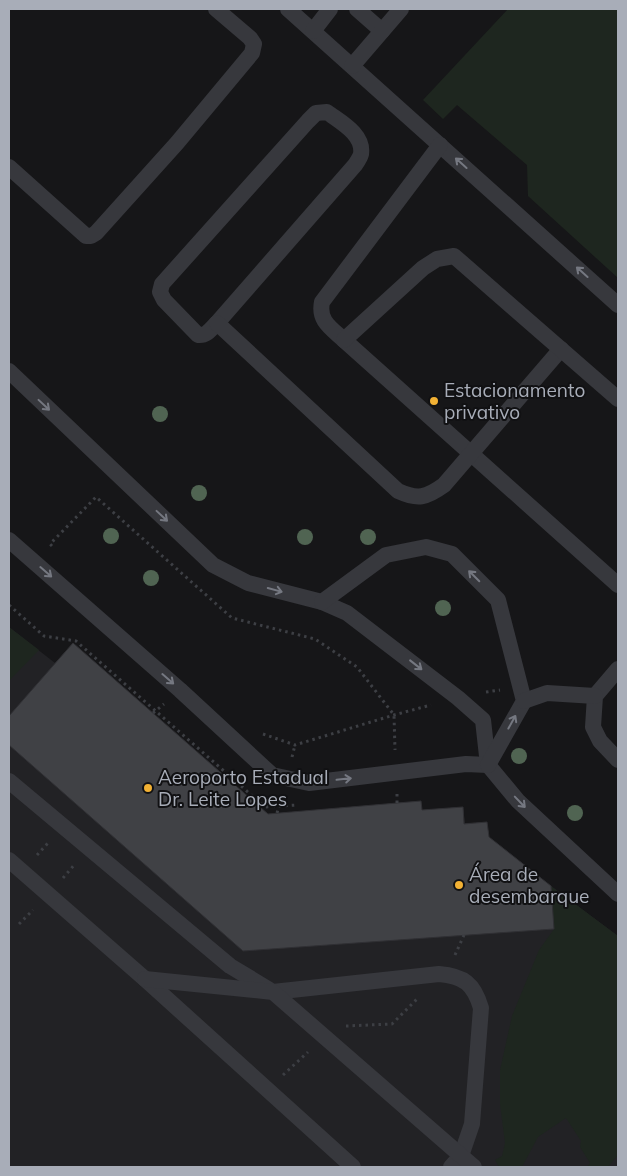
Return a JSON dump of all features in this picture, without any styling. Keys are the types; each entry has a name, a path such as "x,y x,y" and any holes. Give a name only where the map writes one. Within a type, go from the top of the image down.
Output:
{"lane":[{"path":"9,167 86,236 91,236 177,143 252,53 254,44 250,38 216,9"},
{"path":"288,9 618,305"},
{"path":"312,31 330,9"},
{"path":"357,9 382,31"},
{"path":"352,66 401,9"},
{"path":"326,112 353,132 360,141 361,154 346,177 217,323 208,333 203,336 198,335 164,300 160,292 162,284 308,121 316,113 326,112"},
{"path":"440,145 322,302 320,312 324,321 344,340 618,585"},
{"path":"344,340 423,268 437,259 454,256 618,398"},
{"path":"217,323 398,491 411,497 428,496 444,485 561,349"},
{"path":"9,371 213,565 248,582 322,602 348,613 458,698 483,720 488,765 518,801 618,894"},
{"path":"9,540 180,690 272,775 309,782 397,774 466,764 488,765"},
{"path":"322,602 386,555 426,547 452,554 498,600 524,701"},
{"path":"618,669 595,696 593,727 600,741 618,760"},
{"path":"488,765 524,701 547,693 595,696"},
{"path":"9,781 230,966 273,992 456,1162 474,1167"},
{"path":"9,860 145,978 353,1167"},
{"path":"145,978 273,992 439,974 454,976 468,982 477,995 481,1008 472,1124 456,1162"}],"path":[{"path":"58,551 50,544 96,497 232,618 315,639 357,667 394,714 397,803"},
{"path":"262,734 295,745 394,714"},
{"path":"22,872 63,826"}],"shaded area":[{"path":"508,9 618,9 618,278 528,196 527,165 457,105 443,119 423,100"},
{"path":"9,627 55,663 73,643 268,814 421,801 422,810 463,807 465,823 487,822 489,837 618,936 618,1167 9,1167"},
{"path":"9,627 39,650 9,681"},
{"path":"551,886 618,936 618,1155 608,1167 587,1167 590,1163 580,1147 581,1141 566,1118 538,1137 522,1167 499,1167 495,1160 502,1156 505,1143 500,1104 500,1070 512,1016 539,950 554,929"}],"building":[{"name":"Aeroporto Estadual Dr. Leite Lopes","path":"73,643 268,814 421,801 422,810 463,807 464,824 487,822 489,837 551,886 554,929 243,951 9,745 9,716"}],"place":[{"name":"Estacionamento privativo","path":"434,401"},
{"name":"Aeroporto Estadual Dr. Leite Lopes","path":"148,788"},
{"name":"Área de desembarque","path":"459,885"}]}
